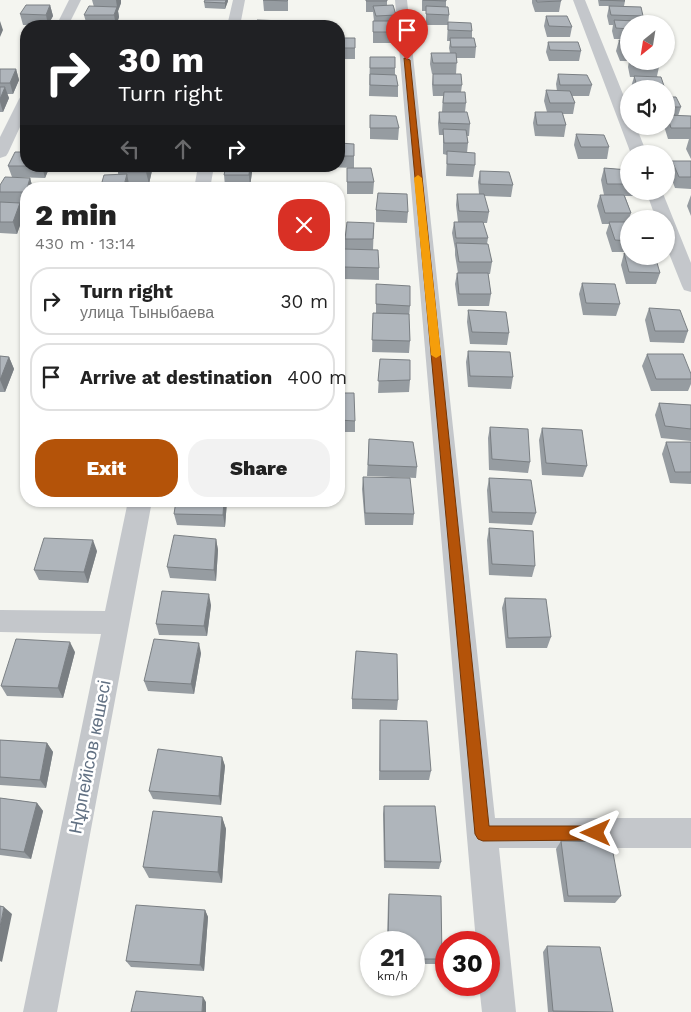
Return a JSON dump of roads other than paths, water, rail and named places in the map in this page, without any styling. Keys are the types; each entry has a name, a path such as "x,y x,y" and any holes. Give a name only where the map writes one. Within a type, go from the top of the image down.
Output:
{"street":[{"path":"65,20 75,0"},
{"path":"235,20 239,0"},
{"path":"401,0 499,1012"},
{"path":"579,0 635,145"},
{"path":"0,153 20,111"},
{"path":"675,246 691,286"},
{"name":"Нұрпейісов көшесі","path":"40,1012 139,507"},
{"path":"0,621 116,623"},
{"path":"483,834 691,833"}]}
